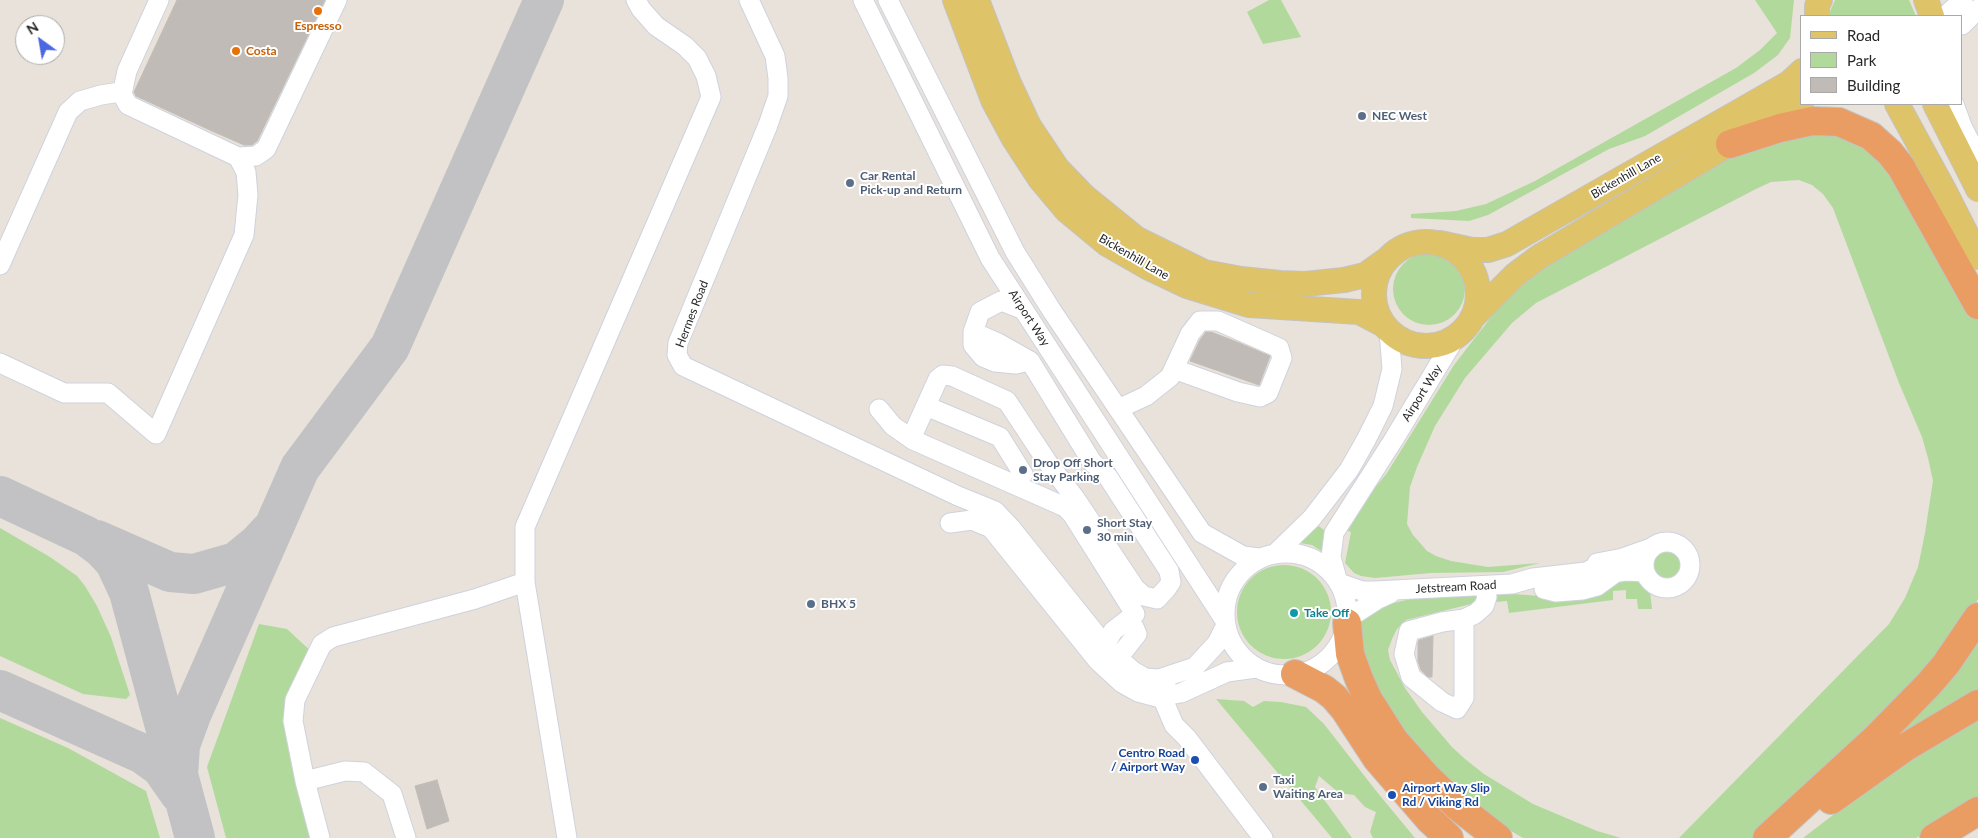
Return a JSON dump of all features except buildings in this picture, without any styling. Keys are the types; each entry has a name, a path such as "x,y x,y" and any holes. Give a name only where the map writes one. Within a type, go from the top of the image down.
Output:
{"highway":[{"path":"1730,144 1780,128 1812,121 1839,122 1871,136 1890,152 1902,167 1978,305"},
{"path":"1767,838 1876,738 1929,684 1946,664 1978,617"},
{"path":"1347,621 1350,654 1359,679 1368,699 1394,740 1426,776 1451,800 1498,838"},
{"path":"1295,674 1324,689 1334,697 1383,766 1429,819 1449,838"},
{"path":"1779,838 1904,748 1978,704"},
{"path":"1934,838 1978,811"},
{"path":"1956,838 1978,824"}],"main road":[{"name":"Bickenhill Lane","path":"955,0 993,100 1014,139 1040,179 1066,210 1107,244 1149,268 1188,286 1258,305 1300,310 1360,312 1386,328"},
{"name":"Bickenhill Lane","path":"977,0 1008,81 1029,126 1056,168 1084,196 1137,239 1204,272 1241,279 1280,283 1305,284 1344,280 1364,275 1386,260"},
{"path":"1926,0 1932,15"},
{"name":"Bickenhill Lane","path":"1440,243 1472,250 1488,250 1507,244 1789,83 1800,73"},
{"name":"Bickenhill Lane","path":"1475,315 1515,275 1539,257 1800,102"},
{"path":"1898,105 1978,257"},
{"path":"1936,105 1978,190"},
{"path":"1426,241 1440,243 1454,249 1466,258 1474,271 1478,285 1479,300 1475,315 1467,328 1455,338 1442,344 1428,346 1407,342 1386,328 1377,312 1374,292 1379,271 1386,260 1398,250 1411,244 1426,241"}],"street":[{"path":"159,0 126,71 122,94 128,105 238,157 256,156 266,149 337,0"},
{"path":"566,838 526,582 525,527 712,97 706,76 697,58 685,46 656,26 641,9 636,0"},
{"name":"Hermes Road","path":"749,0 775,56 778,96 768,125 678,343 677,349 680,362 691,371 964,499 994,511 1011,528 1112,652"},
{"name":"Airport Way","path":"863,0 990,258 1225,623"},
{"name":"Airport Way","path":"888,0 1015,252 1202,533 1243,556 1267,555"},
{"path":"898,0 908,40"},
{"path":"1946,15 1963,0"},
{"path":"1963,24 1978,9"},
{"path":"0,265 68,112 80,101 120,92"},
{"path":"1954,105 1962,126 1978,158"},
{"path":"0,363 64,393 108,393 156,434 244,235 248,195 246,172 238,157"},
{"path":"1024,310 1001,302 980,312 973,332 998,343 1030,362 1092,462 1108,477 1168,571 1171,582 1144,614 1135,621 1113,631 1112,652 1145,678 1159,679 1195,667 1217,643 1225,623 1226,597 1236,577 1246,566 1267,555 1312,518 1349,470 1383,406 1392,369 1386,328"},
{"path":"1118,409 1146,396 1170,377 1174,368 1190,334 1200,321 1218,321 1279,348 1282,358 1268,392 1260,397 1238,392 1174,368"},
{"name":"Airport Way","path":"1338,581 1331,557 1334,533 1455,338"},
{"path":"913,440 914,432 938,379 943,375 952,376 1007,401 1048,463 1070,503 1134,588 1144,596 1157,599"},
{"path":"926,406 1000,437 1023,474 1015,485"},
{"path":"879,409 893,426 913,440 1015,485 1070,503"},
{"path":"1070,503 1072,514 1135,621"},
{"path":"950,522 972,520 991,528 1098,661 1122,683 1138,692 1157,697 1172,694 1227,672 1256,668"},
{"path":"1611,567 1658,543 1666,541 1680,545 1690,557 1691,568 1685,580 1673,588 1656,586 1645,572 1644,560 1651,548"},
{"path":"1225,623 1236,650 1256,668 1274,674 1295,674 1318,666 1330,656 1339,644 1347,621 1346,599 1338,581 1318,561 1298,553 1267,555"},
{"path":"1538,584 1548,571 1566,566 1611,567 1645,572"},
{"name":"Jetstream Road","path":"1338,581 1362,591 1538,584 1556,592 1582,590 1597,586 1611,567"},
{"path":"320,838 305,781 293,721 295,700 322,644 333,637 474,600 526,582"},
{"path":"1464,619 1464,698 1457,709 1442,702 1411,677 1404,654 1409,631 1442,622 1464,619 1475,614 1484,606 1487,597 1484,586"},
{"name":"Jetstream Road","path":"1347,621 1378,598 1399,590"},
{"path":"1168,677 1172,694 1174,725 1258,831"},
{"path":"305,781 345,771 364,772 392,794 406,838"}],"green space":[{"path":"1269,0 1281,0 1301,37 1263,44 1247,12"},
{"path":"1755,0 1794,0 1790,38 1778,55 1754,73 1645,136 1609,149 1488,215 1469,221 1411,218 1411,214 1456,211 1486,204 1535,181 1736,68 1760,50 1777,33"},
{"path":"1835,0 1909,0 1916,15 1828,15"},
{"path":"1818,128 1876,145 1959,280 1978,319 1978,599 1968,618 1909,692 1754,838 1679,838 1889,624 1905,598 1918,567 1933,481 1928,458 1922,437 1899,383 1833,208 1823,194 1812,185 1799,180 1771,182 1754,190 1536,303 1512,323 1465,378 1435,426 1417,467 1410,487 1407,524 1413,535 1427,551 1451,561 1488,567 1540,563 1503,572 1431,573 1375,578 1361,576 1354,573 1345,563 1351,532 1345,530 1364,501 1387,473 1454,365 1512,290 1539,268 1702,172 1747,149"},
{"path":"1429,253 1449,259 1459,269 1465,289 1459,309 1449,319 1429,325 1409,319 1399,309 1393,289 1399,269 1409,259"},
{"path":"1317,525 1327,532 1323,542 1323,552 1312,545 1300,543"},
{"path":"0,528 50,557 77,576 85,586 97,606 111,637 130,695 126,699 83,694 0,656"},
{"path":"1667,551 1677,555 1681,565 1677,575 1667,579 1657,575 1653,565 1657,555"},
{"path":"1284,565 1302,568 1317,579 1328,594 1331,612 1328,630 1317,645 1302,656 1284,659 1266,656 1251,645 1240,630 1237,612 1240,594 1251,579 1266,568"},
{"path":"1625,579 1638,581 1650,591 1652,609 1638,609 1637,599 1626,599 1626,590 1613,591 1613,600 1509,613 1507,601 1471,604 1406,620 1397,629 1392,639 1388,650 1390,660 1405,688 1422,712 1465,759 1484,774 1533,804 1597,831 1621,838 1523,838 1477,811 1445,784 1384,709 1357,637 1361,622 1367,613 1381,606 1419,597 1513,594 1554,597"},
{"path":"259,624 287,629 316,656 295,700 320,838 226,838 207,767"},
{"path":"1975,640 1978,642 1978,692 1895,740 1900,725"},
{"path":"1216,699 1244,701 1253,707 1264,701 1306,707 1324,724 1415,838 1373,838 1370,832 1376,812 1365,807 1354,795 1339,793 1319,776 1315,787 1352,838 1332,838"},
{"path":"1978,717 1978,803 1916,838 1803,838 1876,782"},
{"path":"0,718 68,748 146,791 160,838 0,838"}],"taxiway":[{"path":"178,775 180,745 191,715 300,468 390,347 544,0"},
{"path":"0,496 86,536 102,548 115,562 129,592 195,838"},
{"path":"97,540 170,572 194,574 236,562 269,532"},
{"path":"0,690 143,754 161,767 180,794"}],"place":[{"name":"Espresso","path":"318,11"},
{"name":"Costa","path":"236,51"},
{"name":"NEC West","path":"1362,116"},
{"name":"Car Rental Pick-up and Return","path":"850,183"},
{"name":"Drop Off Short Stay Parking","path":"1023,470"},
{"name":"Short Stay 30 min","path":"1087,530"},
{"name":"BHX 5","path":"811,604"},
{"name":"Take Off","path":"1294,613"},
{"name":"Centro Road / Airport Way","path":"1195,760"},
{"name":"Taxi Waiting Area","path":"1263,787"},
{"name":"Airport Way Slip Rd / Viking Rd","path":"1392,795"}]}
